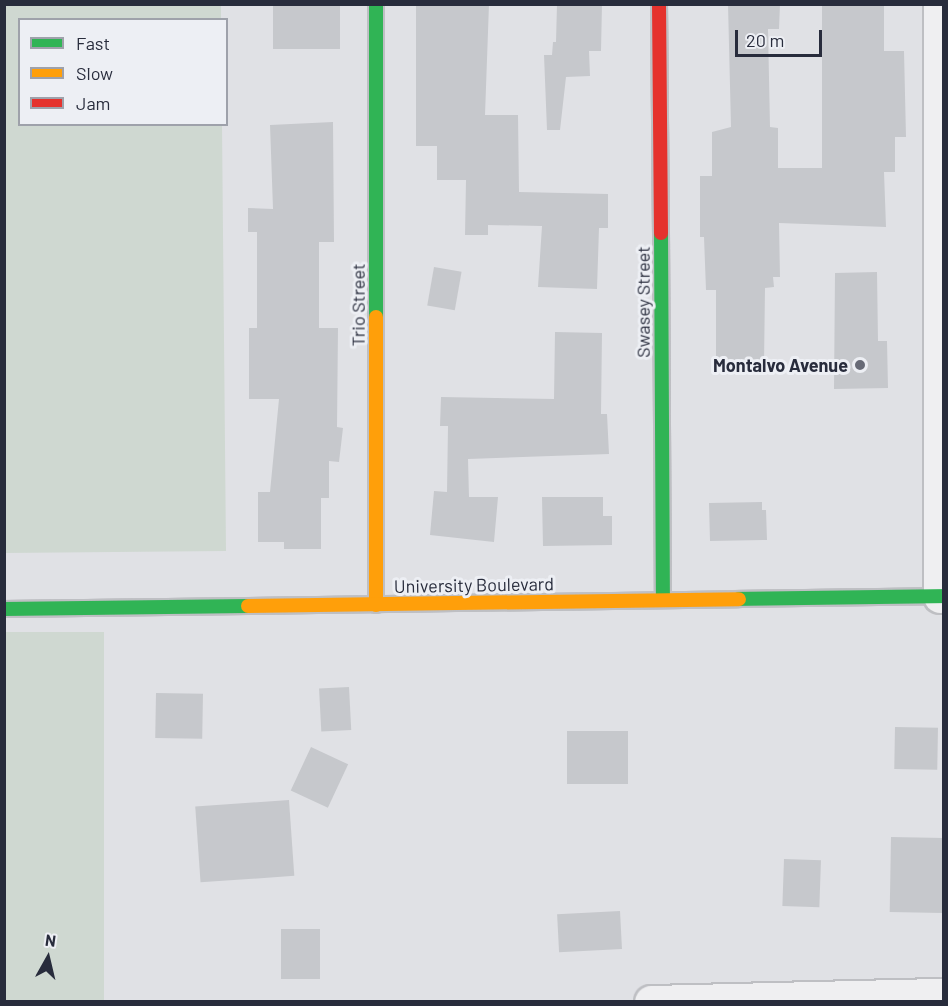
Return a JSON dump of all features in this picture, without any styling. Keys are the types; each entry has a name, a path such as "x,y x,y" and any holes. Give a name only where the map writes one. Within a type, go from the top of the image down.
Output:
{"street":[{"name":"Trio Street","path":"376,4 376,605"},
{"name":"Swasey Street","path":"659,4 663,600"},
{"path":"940,4 942,596"},
{"name":"University Boulevard","path":"4,609 942,596"},
{"path":"651,1002 944,995"}],"shaded area":[{"path":"4,5 221,5 221,18 18,18 18,126 222,126 226,551 5,553"},
{"path":"5,632 104,632 104,1001 5,1001"}],"building":[{"path":"273,4 340,4 340,49 273,49"},
{"path":"416,4 489,4 485,115 518,115 519,192 608,194 608,228 599,228 597,289 538,287 542,226 488,225 488,235 465,235 466,180 437,180 437,146 416,146"},
{"path":"557,4 602,4 601,51 589,51 590,76 566,77 560,130 547,130 544,55 552,55 553,42 556,42"},
{"path":"728,4 780,4 779,29 768,29 770,127 778,128 778,168 822,168 822,4 884,4 884,51 904,51 906,137 895,137 895,172 884,172 886,227 779,223 780,277 773,277 774,287 765,288 764,364 716,364 716,290 706,290 704,237 700,237 700,176 712,176 712,132 731,127"},
{"path":"333,122 334,242 319,242 319,328 338,328 337,427 343,428 339,462 329,461 329,498 321,498 321,549 284,549 284,542 258,542 258,492 270,492 279,399 249,399 249,328 257,328 257,232 248,232 248,208 273,209 270,125"},
{"path":"434,267 462,272 455,310 427,305"},
{"path":"877,272 878,341 887,341 888,388 834,389 835,273"},
{"path":"555,332 602,333 601,414 607,414 609,454 468,459 469,497 498,497 494,542 430,535 434,491 447,492 448,426 440,426 441,397 554,399"},
{"path":"542,497 603,497 603,516 612,516 612,545 543,546"},
{"path":"762,502 762,510 766,510 767,540 710,541 709,503"},
{"path":"349,687 351,730 321,732 319,689"},
{"path":"156,693 203,694 202,739 155,738"},
{"path":"895,727 938,728 937,770 894,769"},
{"path":"567,731 628,731 628,784 567,784"},
{"path":"311,747 348,764 328,808 291,791"},
{"path":"289,800 294,876 201,882 195,807"},
{"path":"891,837 944,838 943,913 890,912"},
{"path":"784,859 821,860 819,907 782,906"},
{"path":"620,911 622,949 559,952 557,914"},
{"path":"281,929 320,929 320,979 281,979"}],"traffic: fast":[{"path":"376,4 376,317"},
{"path":"661,233 663,600"},
{"path":"739,599 944,596"},
{"path":"4,609 248,606"}],"traffic: slow":[{"path":"376,317 376,605"},
{"path":"248,606 739,599"}],"traffic: jam":[{"path":"659,4 661,233"}],"place":[{"name":"Montalvo Avenue","path":"860,365"}]}
